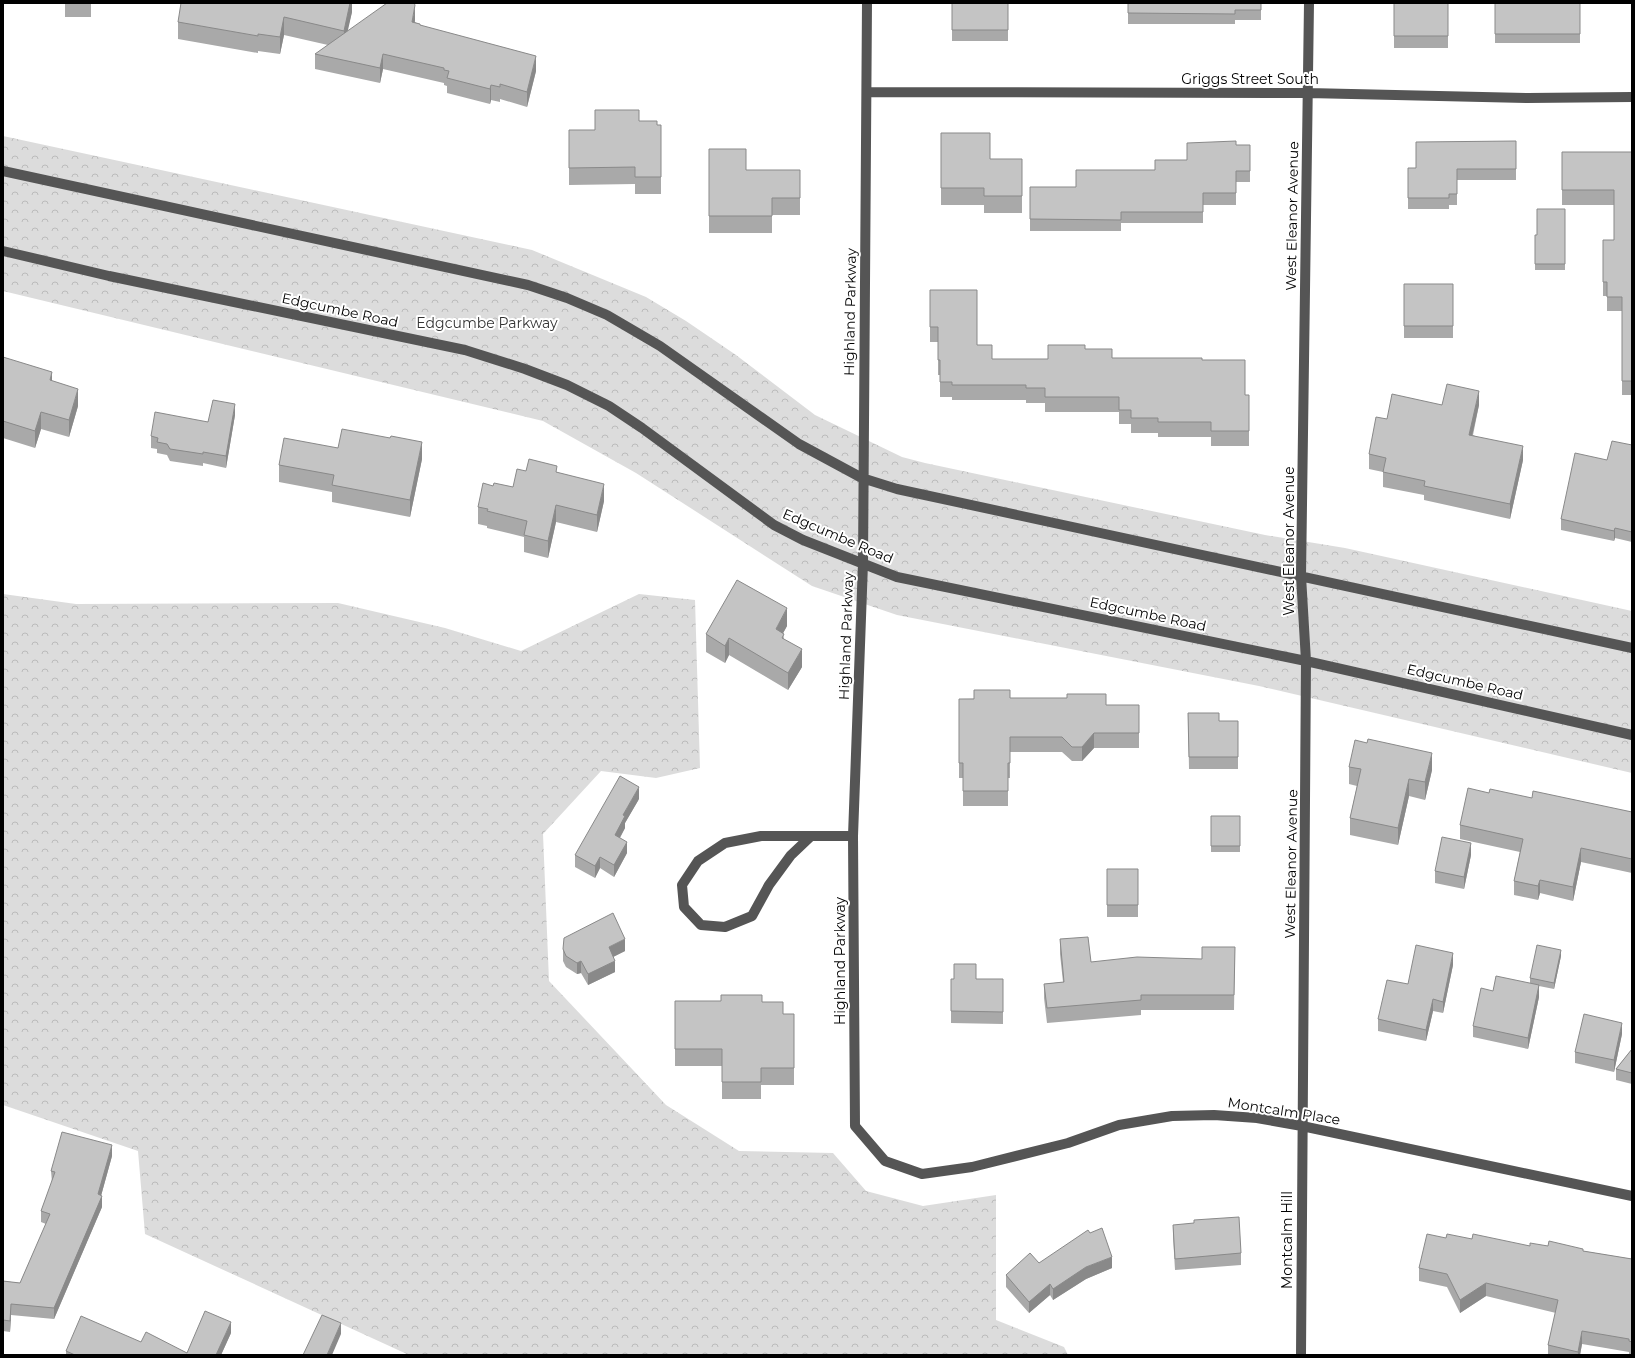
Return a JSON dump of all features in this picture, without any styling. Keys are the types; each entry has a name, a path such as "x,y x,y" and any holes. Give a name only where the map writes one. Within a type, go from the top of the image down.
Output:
{"street":[{"name":"Highland Parkway","path":"855,1126 853,836 863,563 862,478 867,3"},
{"name":"West Eleanor Avenue","path":"1302,1126 1306,661 1301,576 1309,3"},
{"name":"Griggs Street South","path":"867,92 1308,93 1528,98 1632,97"},
{"path":"3,171 528,285 567,298 607,315 660,346 800,444 862,478 897,489 1632,648"},
{"name":"Edgcumbe Road","path":"3,251 109,276 465,350 525,369 567,385 609,406 642,428 774,525 803,540 897,577 1306,661 1632,734"},
{"path":"811,836 791,856 769,885 752,916 725,927 701,925 684,907 682,885 698,861 725,843 761,836 811,836 853,836"},
{"name":"Montcalm Place","path":"855,1126 885,1161 922,1174 972,1167 1068,1143 1119,1125 1172,1116 1214,1115 1257,1118 1302,1126 1632,1196"},
{"name":"Montcalm Hill","path":"1301,1355 1302,1126"}],"green space":[{"name":"Edgcumbe Parkway","path":"3,136 532,250 646,297 686,321 736,355 815,415 902,457 1265,535 1345,548 1632,611 1632,773 1259,686 897,615 812,586 636,473 543,421 3,291"},
{"path":"3,594 76,604 338,603 445,628 521,651 639,594 695,600 700,768 656,778 601,771 543,834 549,981 666,1105 739,1151 833,1153 866,1191 923,1206 996,1195 996,1320 1064,1347 1068,1355 409,1355 145,1234 138,1151 3,1105"}],"building":[{"path":"181,3 350,3 344,31 284,17 280,37 258,34 258,36 178,22"},
{"path":"387,3 414,3 415,5 412,22 420,25 536,56 527,92 500,84 500,87 491,85 490,89 447,78 449,71 444,70 444,68 383,54 380,68 315,54"},
{"path":"952,3 1008,3 1008,30 952,30"},
{"path":"1128,3 1261,3 1261,10 1235,10 1235,14 1128,13"},
{"path":"1394,3 1448,3 1448,36 1394,36"},
{"path":"1495,3 1580,3 1580,34 1495,34"},
{"path":"595,110 639,110 639,121 657,121 657,125 661,125 661,177 635,177 635,167 569,168 569,130 595,130"},
{"path":"941,133 990,133 990,159 1022,159 1022,196 984,196 984,188 941,188"},
{"path":"1236,141 1236,145 1250,145 1250,171 1236,171 1236,193 1203,193 1203,212 1121,212 1121,220 1030,219 1030,187 1076,187 1076,170 1155,170 1155,160 1187,160 1187,143"},
{"path":"1516,141 1516,169 1457,169 1457,194 1449,194 1449,198 1408,198 1408,168 1416,168 1416,142"},
{"path":"709,149 746,149 746,170 800,170 800,198 772,198 772,216 709,216"},
{"path":"1562,152 1632,152 1632,381 1622,381 1622,297 1607,297 1607,282 1603,282 1603,240 1614,240 1614,190 1562,190"},
{"path":"1537,209 1565,209 1565,264 1535,264"},
{"path":"1404,284 1453,284 1453,326 1404,326"},
{"path":"930,290 977,290 977,345 992,345 992,359 1048,359 1048,345 1085,345 1085,349 1112,349 1112,358 1202,358 1202,360 1245,360 1245,395 1249,395 1249,431 1211,431 1211,422 1158,422 1158,418 1131,418 1131,410 1119,410 1119,397 1045,397 1045,388 1026,388 1026,385 952,385 952,382 940,382 938,327 930,327"},
{"path":"3,357 52,372 50,380 78,389 69,420 41,412 35,431 3,421"},
{"path":"1447,384 1479,391 1469,435 1523,446 1510,504 1424,486 1425,481 1383,472 1386,458 1369,454 1376,417 1387,419 1392,394 1442,405"},
{"path":"213,400 235,404 226,456 170,449 167,444 157,442 158,438 151,436 155,412 208,422"},
{"path":"342,429 422,442 410,500 332,485 334,475 279,465 284,438 338,448"},
{"path":"1612,441 1632,445 1632,532 1615,528 1614,531 1561,519 1575,453 1607,460"},
{"path":"529,459 557,466 556,472 604,484 597,515 556,505 548,541 524,535 527,521 487,511 488,509 478,507 483,483 493,486 494,483 513,487 517,469 526,471"},
{"path":"737,580 787,608 776,629 784,634 782,638 802,649 788,673 729,638 725,646 706,634"},
{"path":"974,690 1010,690 1010,698 1067,698 1067,694 1106,694 1106,705 1139,705 1139,733 1094,733 1082,747 1072,747 1062,737 1010,737 1008,791 963,791 963,763 959,763 959,699 974,699"},
{"path":"1188,713 1219,713 1219,721 1238,721 1238,757 1189,757"},
{"path":"1368,739 1432,753 1425,782 1409,779 1398,828 1350,818 1361,769 1349,767 1355,740 1367,743"},
{"path":"620,776 639,787 623,815 625,816 615,835 627,842 614,865 600,857 595,866 575,855"},
{"path":"1468,788 1489,793 1490,789 1532,798 1533,791 1632,812 1632,859 1581,848 1573,887 1540,880 1538,886 1514,881 1523,839 1460,825"},
{"path":"1211,816 1240,816 1240,846 1211,846"},
{"path":"1442,837 1471,843 1464,877 1435,871"},
{"path":"1107,869 1138,869 1138,905 1107,905"},
{"path":"613,913 625,939 609,947 615,961 588,974 581,961 577,963 566,956 563,949 564,938"},
{"path":"1088,937 1091,962 1137,957 1202,959 1202,947 1235,947 1234,995 1141,995 1141,1000 1047,1008 1044,984 1064,982 1060,939"},
{"path":"1416,945 1453,953 1443,1002 1433,999 1426,1030 1378,1019 1387,980 1408,984"},
{"path":"1537,945 1561,950 1554,983 1530,978"},
{"path":"954,964 976,964 976,979 1003,979 1003,1012 951,1011 951,979 954,979"},
{"path":"1496,976 1539,985 1528,1038 1473,1026 1481,988 1493,991"},
{"path":"721,995 762,995 762,1002 783,1002 783,1014 794,1014 794,1068 761,1068 761,1082 722,1082 722,1049 675,1049 675,1001 721,1001"},
{"path":"1584,1014 1622,1023 1614,1060 1575,1052"},
{"path":"1632,1049 1632,1073 1616,1069"},
{"path":"62,1132 112,1145 98,1194 102,1196 54,1308 11,1304 10,1321 3,1320 3,1281 20,1283 50,1214 41,1211 55,1172 51,1171"},
{"path":"1239,1217 1241,1253 1175,1259 1173,1225 1194,1223 1194,1220"},
{"path":"1102,1228 1112,1257 1086,1267 1053,1289 1050,1284 1029,1302 1006,1275 1030,1253 1039,1263 1088,1230 1090,1233"},
{"path":"1427,1234 1446,1238 1447,1234 1472,1239 1473,1234 1530,1246 1530,1243 1548,1246 1549,1241 1583,1249 1583,1251 1632,1259 1632,1342 1629,1341 1629,1339 1582,1331 1578,1352 1548,1345 1558,1300 1486,1283 1460,1300 1447,1274 1419,1268"},
{"path":"205,1311 231,1322 216,1355 75,1355 66,1351 81,1316 141,1342 146,1332 187,1353"},
{"path":"322,1315 341,1323 327,1355 303,1355"}]}
